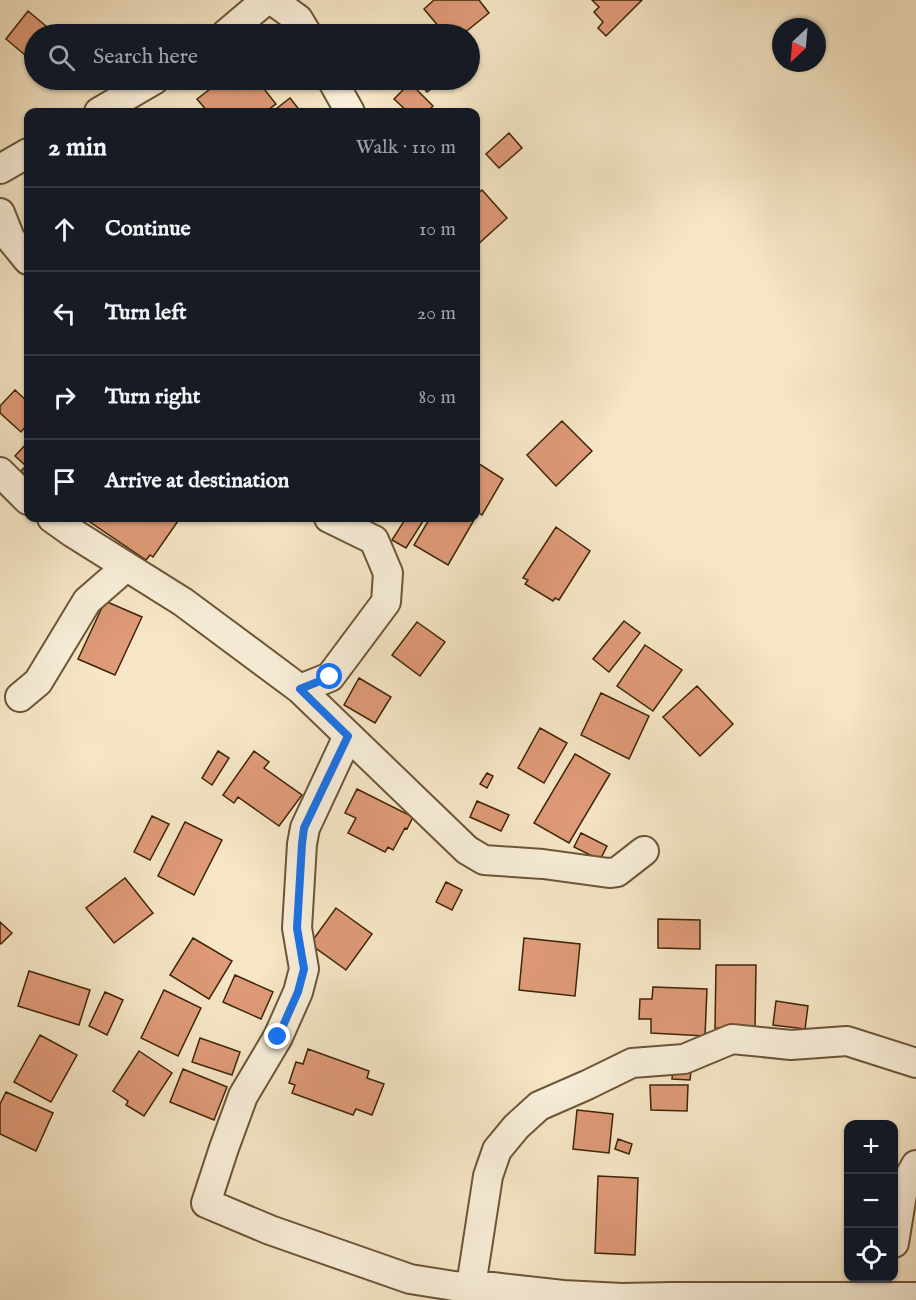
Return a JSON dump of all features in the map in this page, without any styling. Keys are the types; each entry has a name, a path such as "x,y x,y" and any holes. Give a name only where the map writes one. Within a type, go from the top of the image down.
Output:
{"street":[{"path":"238,24 266,0"},
{"path":"272,0 298,19 301,24"},
{"path":"105,108 135,90"},
{"path":"338,90 348,108"},
{"path":"0,169 24,155"},
{"path":"0,213 10,238 24,255"},
{"path":"0,472 24,496"},
{"path":"58,522 183,602 300,689 467,850 484,860 543,864 609,873 617,872 644,851"},
{"path":"300,689 330,677 386,602 388,573 374,540 337,522"},
{"path":"20,697 38,682 87,601 126,567"},
{"path":"348,736 304,828 297,928 304,969 298,992 278,1037 243,1096 206,1203 270,1230 410,1279 454,1286 563,1295 667,1299 886,1287 916,1297"},
{"path":"471,1286 488,1176 497,1150 516,1127 539,1106 632,1064 684,1059 732,1039 791,1045 848,1041 916,1064"},
{"path":"896,1228 903,1188 916,1165"}],"building":[{"path":"434,0 479,0 489,13 475,24 437,24 424,9"},
{"path":"592,0 642,0 606,36 598,28 603,22 594,12 599,7"},
{"path":"28,11 44,24 24,24 24,54 6,39"},
{"path":"209,90 265,90 276,104 270,108 205,108 197,99"},
{"path":"403,90 417,90 433,106 431,108 404,108 394,99"},
{"path":"290,98 298,108 277,108"},
{"path":"509,133 522,148 499,168 486,154"},
{"path":"482,190 507,218 480,242 480,192"},
{"path":"15,390 24,398 24,429 21,432 0,413 0,406"},
{"path":"562,421 592,451 556,486 527,455"},
{"path":"24,446 24,464 15,456"},
{"path":"480,465 503,479 482,515 480,514"},
{"path":"90,522 177,522 153,557 150,555 146,560"},
{"path":"403,522 422,522 406,548 392,540"},
{"path":"428,522 473,522 448,565 414,545"},
{"path":"556,527 590,551 559,600 555,598 553,601 525,584 528,580 523,578"},
{"path":"105,601 142,617 115,675 78,659"},
{"path":"624,621 640,633 609,672 593,659"},
{"path":"417,622 445,642 420,676 392,655"},
{"path":"645,645 682,670 653,711 617,686"},
{"path":"359,678 391,697 375,723 344,705"},
{"path":"697,686 733,724 700,756 663,717"},
{"path":"601,693 649,716 629,759 581,735"},
{"path":"540,728 567,743 544,783 518,768"},
{"path":"218,751 229,758 212,785 202,778"},
{"path":"254,751 269,762 264,768 302,795 279,826 238,797 234,803 223,795"},
{"path":"575,754 610,774 569,843 534,823"},
{"path":"487,773 493,776 487,788 480,784"},
{"path":"357,789 413,817 393,850 388,847 385,852 348,833 356,818 345,813"},
{"path":"477,801 509,815 501,831 470,817"},
{"path":"152,816 169,824 150,860 134,852"},
{"path":"185,822 222,840 194,895 158,876"},
{"path":"581,833 607,846 600,860 574,847"},
{"path":"125,878 153,913 114,943 86,908"},
{"path":"446,882 462,890 452,910 436,902"},
{"path":"336,908 372,934 346,970 310,944"},
{"path":"658,919 700,920 700,949 658,948"},
{"path":"0,922 12,933 1,944 0,943"},
{"path":"193,938 232,961 209,999 170,975"},
{"path":"524,938 580,944 575,996 519,990"},
{"path":"716,965 756,965 755,1029 715,1028"},
{"path":"29,971 90,990 79,1025 18,1006"},
{"path":"235,975 273,992 261,1019 223,1002"},
{"path":"653,987 707,989 705,1036 651,1033 651,1019 639,1019 640,999 652,999"},
{"path":"164,990 201,1008 178,1056 141,1038"},
{"path":"105,992 123,1000 107,1035 89,1026"},
{"path":"776,1001 808,1006 805,1029 773,1025"},
{"path":"40,1035 77,1055 51,1102 14,1082"},
{"path":"200,1038 240,1052 232,1075 192,1062"},
{"path":"308,1049 369,1071 367,1078 384,1084 372,1115 356,1109 353,1115 292,1093 295,1085 289,1083 296,1062 303,1064"},
{"path":"139,1051 172,1073 144,1116 126,1105 128,1101 113,1091"},
{"path":"183,1069 227,1087 214,1120 170,1102"},
{"path":"673,1070 691,1071 690,1080 672,1079"},
{"path":"650,1085 688,1085 687,1111 651,1110"},
{"path":"6,1092 53,1113 36,1151 0,1134 0,1104"},
{"path":"577,1110 613,1114 609,1153 573,1149"},
{"path":"618,1139 632,1144 629,1154 615,1149"},
{"path":"598,1176 638,1178 635,1255 595,1253"}],"route":[{"path":"278,1037 298,992 304,969 297,928 304,828 348,736 300,689 330,677"}]}
